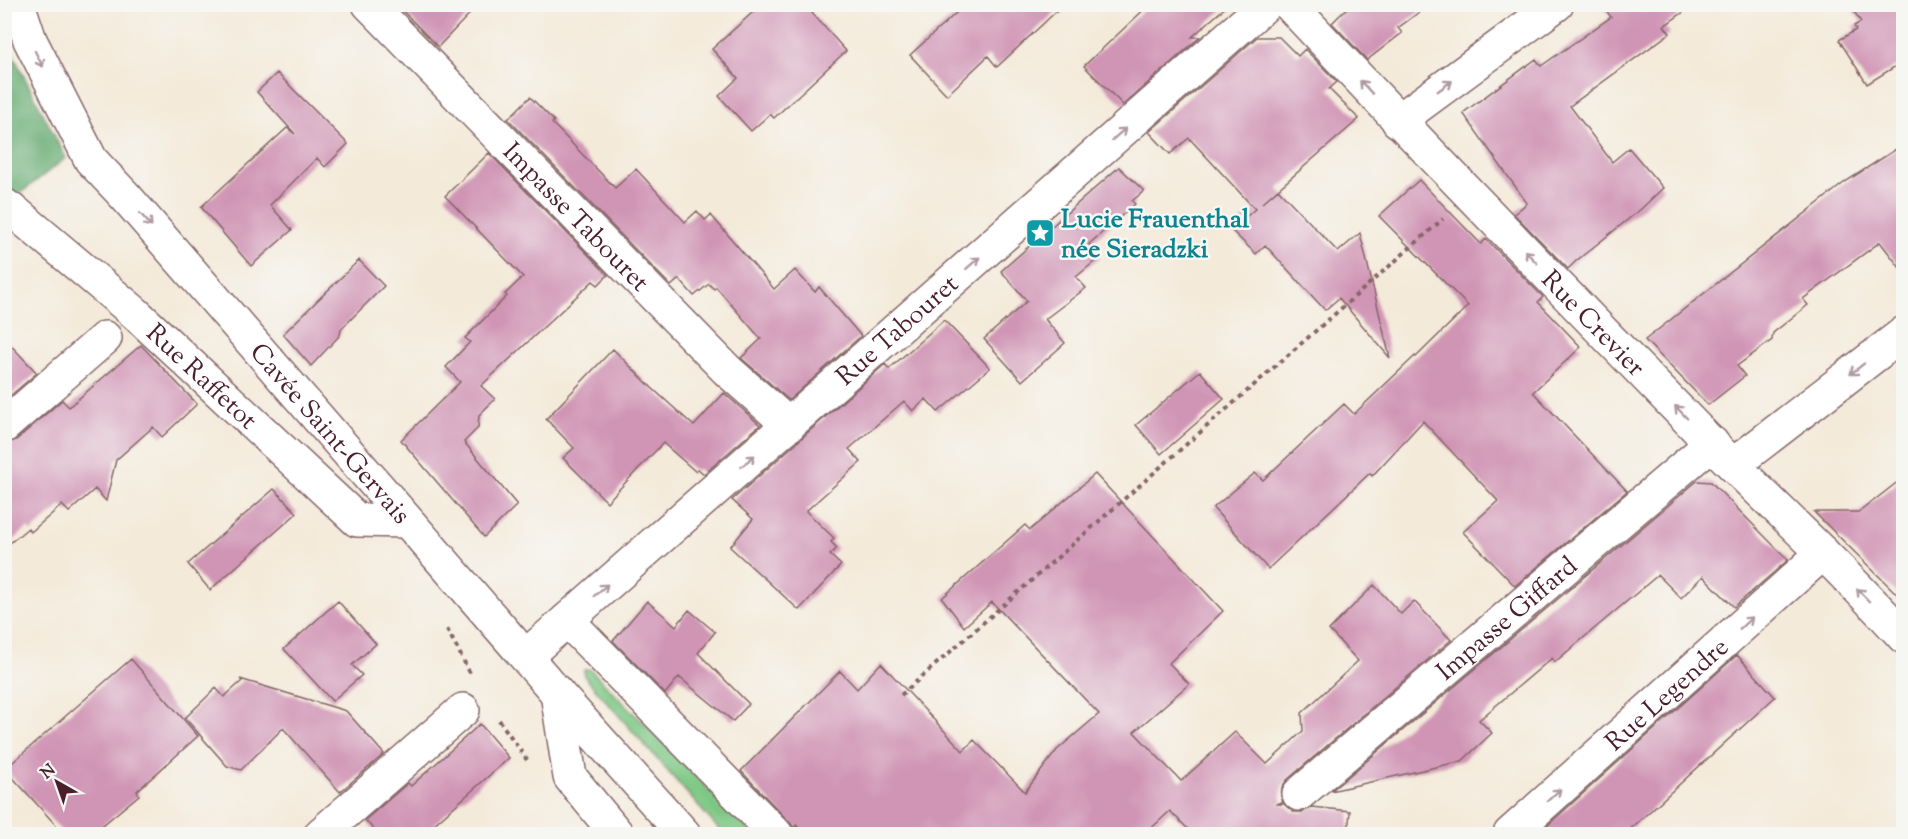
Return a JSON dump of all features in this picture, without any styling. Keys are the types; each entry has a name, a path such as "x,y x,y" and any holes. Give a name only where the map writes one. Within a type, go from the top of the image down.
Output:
{"street":[{"name":"Cavée Saint-Gervais","path":"18,4 30,40 91,160 126,196 557,693 684,834"},
{"name":"Impasse Tabouret","path":"369,4 726,370 789,425"},
{"name":"Rue Tabouret","path":"526,656 1266,4"},
{"name":"Rue Crevier","path":"1289,4 1398,121 1904,637"},
{"path":"1398,121 1557,4"},
{"name":"Rue Raffetot","path":"4,205 135,313 357,520 407,521"},
{"name":"Impasse Giffard","path":"1299,794 1723,454 1904,333"},
{"path":"4,426 105,338"},
{"name":"Rue Legendre","path":"1510,834 1823,553"},
{"path":"567,620 776,834"},
{"path":"557,693 570,777 617,834"},
{"path":"321,834 463,710"}],"path":[{"path":"901,695 1471,195"}],"green space":[{"path":"4,37 66,158 14,198 5,192"},
{"path":"590,669 753,834 723,834 584,676 584,670"}],"building":[{"path":"396,4 479,4 438,47"},
{"path":"762,4 804,4 846,51 774,118 770,114 751,131 719,96 738,78 712,49"},
{"path":"966,4 1064,4 997,67 988,56 947,95 910,55"},
{"path":"1150,4 1229,4 1192,37 1200,37 1123,105 1084,66"},
{"path":"1351,4 1430,4 1398,28 1402,33 1367,60 1332,23"},
{"path":"1601,4 1695,4 1664,26 1670,33 1570,106 1612,162 1629,148 1663,188 1568,269 1514,214 1527,203 1463,113 1536,59 1541,66 1611,17"},
{"path":"1849,4 1904,4 1904,61 1867,84 1839,40 1856,30 1854,26 1861,22"},
{"path":"1257,37 1279,37 1298,56 1305,49 1337,82 1329,89 1359,119 1278,189 1338,252 1360,233 1390,358 1339,298 1325,310 1265,245 1256,254 1231,230 1255,209 1189,138 1170,154 1149,132"},
{"path":"277,73 348,144 325,167 317,158 270,205 292,230 251,266 201,207 287,128 295,134 257,92"},
{"path":"530,97 615,188 636,169 685,222 697,211 705,220 711,215 774,289 795,270 815,292 819,287 861,336 789,400 741,358 761,339 716,287 714,289 709,284 694,296 679,279 671,286 508,119"},
{"path":"1904,144 1904,273 1880,242 1803,299 1808,305 1773,333 1772,340 1737,366 1745,376 1708,405 1645,340 1845,182"},
{"path":"489,153 608,275 598,285 593,281 481,386 495,399 479,415 478,428 464,442 517,505 484,537 401,440 460,382 446,367 470,342 465,338 523,277 445,196"},
{"path":"1119,167 1144,191 1132,201 1135,204 1089,244 1100,257 1076,277 1086,288 1045,319 1065,343 1022,381 984,339 1027,301 1001,271"},
{"path":"1419,180 1481,244 1486,239 1543,297 1538,302 1581,347 1533,392 1627,491 1515,586 1463,532 1498,501 1423,421 1372,476 1370,473 1268,569 1213,508 1255,473 1263,480 1344,404 1354,414 1468,306 1379,216"},
{"path":"359,260 384,286 341,329 340,335 311,366 283,334"},
{"path":"944,320 990,368 938,412 926,399 913,411 904,401 849,449 861,462 806,511 834,538 831,542 837,548 830,555 841,565 799,610 730,547 753,519 732,500 885,364 889,369"},
{"path":"4,338 37,373 4,401"},
{"path":"141,345 197,404 162,437 153,427 116,460 106,501 95,489 69,512 62,505 31,532 28,528 4,548 4,444 16,440 62,400 69,407"},
{"path":"613,349 694,426 724,393 760,425 704,474 698,469 695,471 663,443 607,502 563,458 574,448 546,419"},
{"path":"1200,371 1224,399 1161,454 1136,425"},
{"path":"1095,474 1223,611 1169,663 1189,684 1134,732 1181,781 1235,732 1267,764 1303,731 1302,713 1358,661 1329,630 1374,585 1401,614 1414,601 1451,640 1287,780 1282,787 1283,802 1276,804 1284,804 1293,812 1303,812 1312,807 1350,811 1348,834 1193,834 1170,811 1145,834 805,834 796,825 795,828 741,771 840,671 857,689 881,663 963,751 974,740 1025,792 1057,750 1099,714 992,602 964,627 942,598 1025,525 1030,530"},
{"path":"1904,477 1904,601 1814,512 1859,512"},
{"path":"1697,481 1711,482 1788,560 1734,607 1703,576 1681,598 1658,575 1555,662 1552,658 1479,720 1492,733 1462,761 1331,791"},
{"path":"274,489 297,513 210,590 188,564"},
{"path":"338,601 376,644 352,665 362,675 332,701 284,649"},
{"path":"647,601 676,626 689,610 715,632 698,653 749,704 733,721 679,677 665,694 613,641"},
{"path":"1737,655 1775,697 1625,834 1538,834"},
{"path":"131,659 198,736 137,791 139,795 92,834 64,834 5,769"},
{"path":"240,679 346,711 384,754 340,792 283,728 241,770 227,766 185,718 216,688 224,697 242,681"},
{"path":"480,724 509,758 423,834 378,834 365,820 408,783 411,786"}],"place":[{"name":"Lucie Frauenthal née Sieradzki","path":"1040,233"}]}
